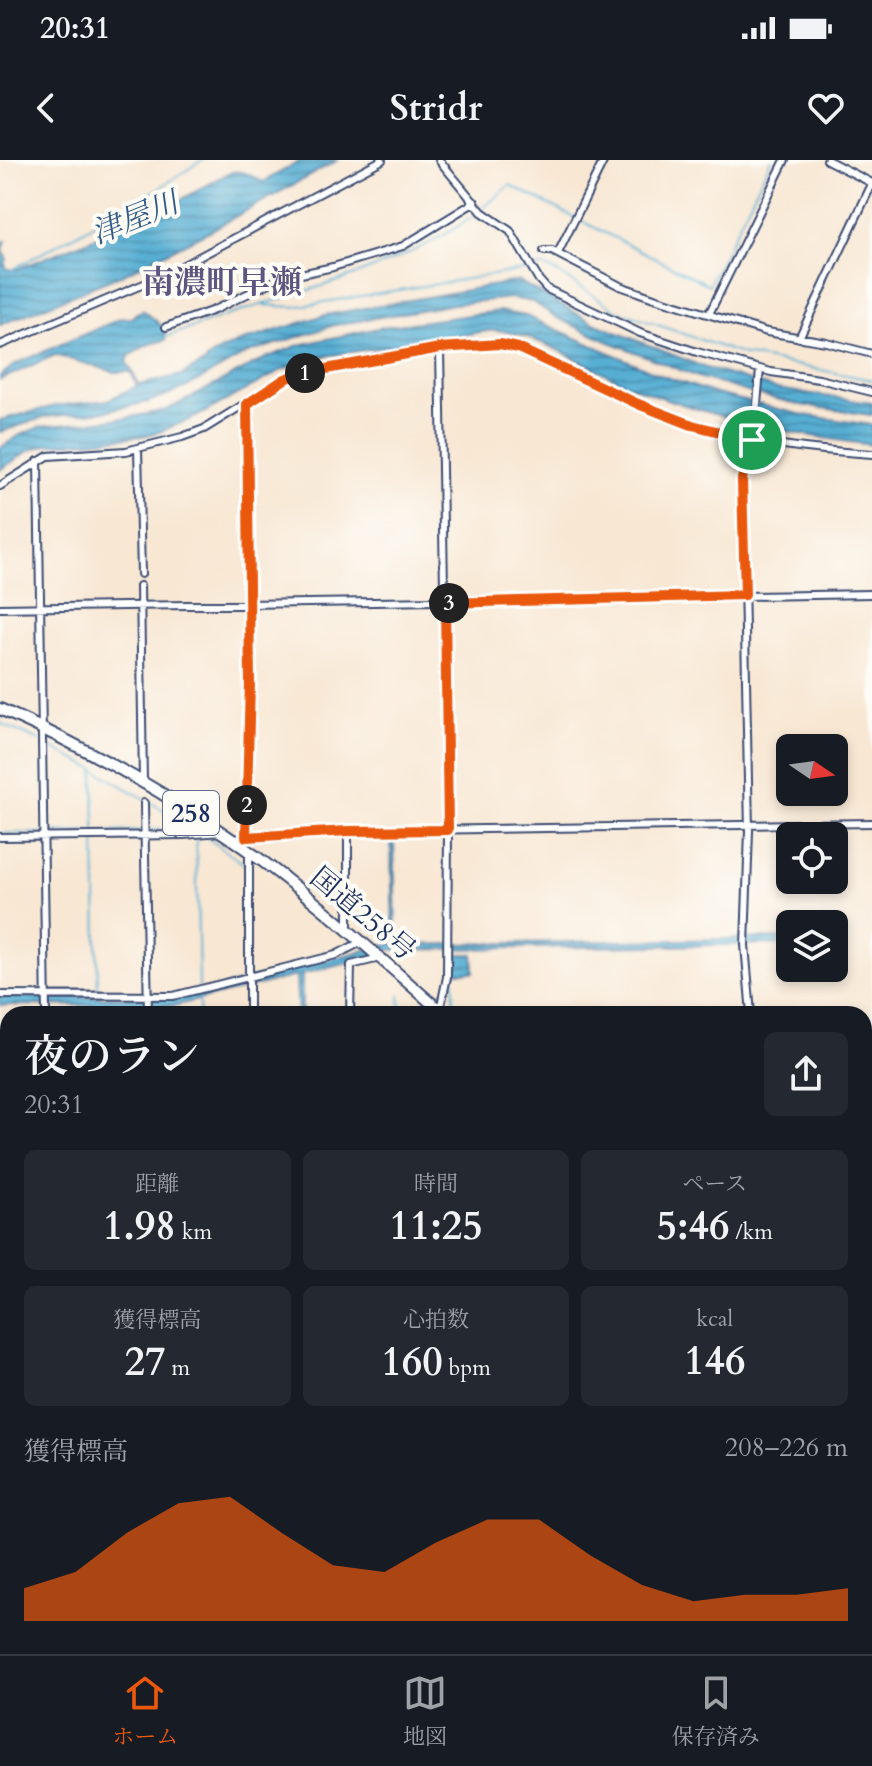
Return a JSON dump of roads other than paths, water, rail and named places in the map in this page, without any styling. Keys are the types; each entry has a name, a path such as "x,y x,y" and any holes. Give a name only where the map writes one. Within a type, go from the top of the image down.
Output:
{"highway":[{"name":"国道258号","path":"0,709 143,782 232,839 363,943 435,1006"}],"street":[{"path":"0,345 165,275 382,160"},
{"path":"439,160 482,212 510,231 547,289 628,327 697,352 760,369 872,392"},
{"path":"558,253 604,160"},
{"path":"709,314 785,160"},
{"path":"799,338 872,183 827,160"},
{"path":"166,327 214,310 278,279 333,267 403,246 475,202"},
{"path":"544,251 558,253 620,286 709,314 872,354"},
{"path":"0,486 38,461 61,454 138,448 204,429 285,379 299,374 440,348 500,344 518,348 638,404 692,425 752,440 872,454"},
{"path":"440,348 448,830 446,986 443,1006"},
{"path":"750,1006 745,942 749,824 742,479 755,429 760,369"},
{"path":"246,837 250,734 247,404"},
{"path":"138,448 141,574"},
{"path":"38,461 46,1006"},
{"path":"140,586 143,782"},
{"path":"0,608 872,594"},
{"path":"144,803 148,1006"},
{"path":"232,839 348,831 872,823"},
{"path":"348,831 348,931"},
{"path":"0,837 221,832"},
{"path":"249,852 249,1006"},
{"path":"0,995 182,995 336,955 363,943"},
{"path":"350,1006 351,965 380,958"}],"water":[{"path":"302,160 338,160 211,230 119,276 0,325 0,243 6,241 3,250 7,269 15,270 159,212 229,173 243,172 263,182"},
{"path":"518,281 596,324 706,368 777,389 872,403 872,415 801,405 698,377 605,340 558,318 533,302 511,298 454,304 335,325 248,353 185,388 148,402 105,411 45,417 0,432 0,420 55,406 108,400 137,386 131,372 115,372 55,355 0,380 0,376 17,363 122,318 133,318 143,310 162,326 166,340 147,345 129,356 127,362 139,385 182,375 237,343 325,315"},
{"path":"499,311 526,316 663,376 716,394 803,415 872,425 872,445 779,430 688,406 629,385 527,337 494,330 313,358 282,370 198,416 162,431 144,436 46,445 30,450 0,470 0,448 40,427 126,418 167,410 266,358 299,345 383,327"},
{"path":"391,837 394,837 396,945 776,938 776,944 388,950 382,955 302,974 302,1006 298,1006 296,976 173,1006 0,1005 0,997 182,997 393,943"},
{"path":"456,954 473,954 474,972 456,972"}],"waterway":[{"name":"津屋川","path":"11,273 13,269 155,191 202,160"},
{"path":"482,209 510,185 709,285 771,160"},
{"path":"165,337 364,272 423,246 478,213"},
{"path":"536,267 558,273 618,311 744,355 872,380"},
{"path":"263,305 293,307 529,269"},
{"path":"0,723 39,741"},
{"path":"46,745 94,769 197,830"},
{"path":"94,771 95,832"},
{"path":"147,830 193,830"},
{"path":"47,833 141,831"},
{"path":"0,833 41,833"},
{"path":"205,836 244,864"},
{"path":"196,837 199,987"},
{"path":"95,840 98,992"},
{"path":"453,955 454,1006"},
{"path":"400,995 401,1006"},
{"path":"199,1001 199,1006"}],"district":[{"name":"南濃町早瀬","path":"222,283"}]}
